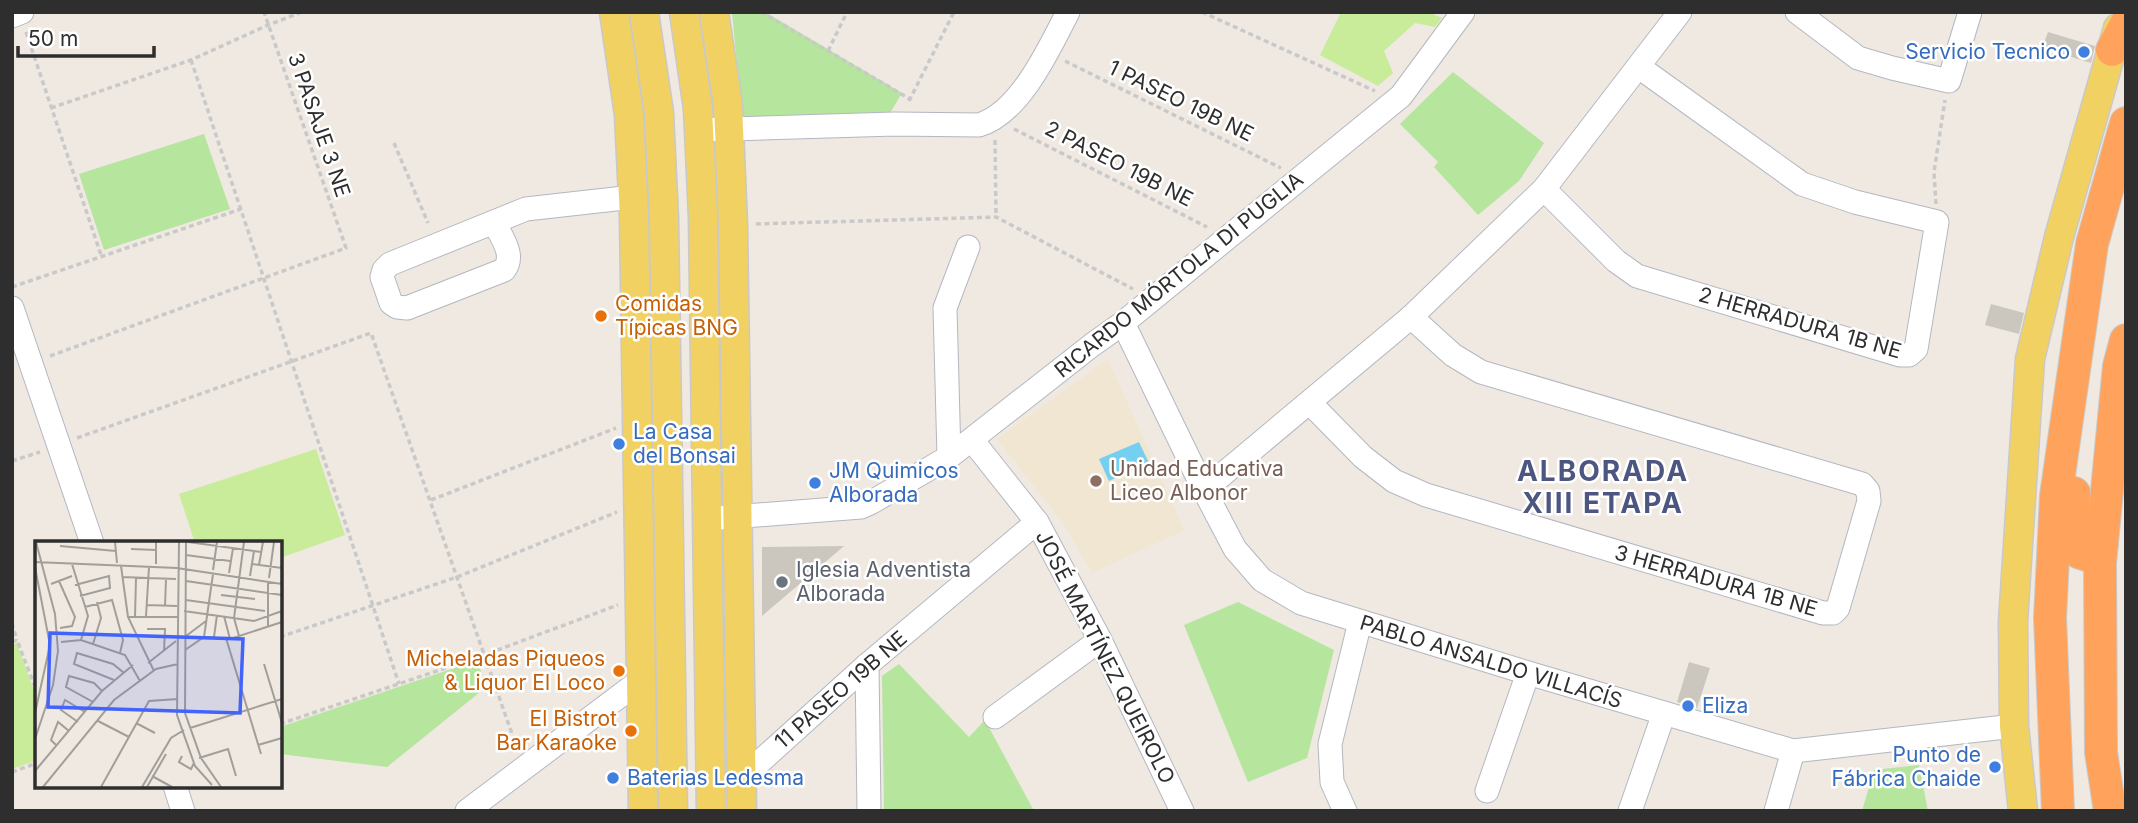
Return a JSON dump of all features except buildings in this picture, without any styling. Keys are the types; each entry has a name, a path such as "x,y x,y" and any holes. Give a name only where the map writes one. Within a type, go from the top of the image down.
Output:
{"highway":[{"path":"2058,811 2050,618 2056,496 2092,244 2126,122"},
{"path":"2110,811 2101,751 2100,563 2119,366 2126,340"},
{"path":"2069,405 2074,453 2073,522 2080,553 2090,556 2102,543"}],"main road":[{"path":"684,12 698,109 703,217 711,811"},
{"path":"714,12 728,105 733,225 742,811"},
{"path":"2023,811 2014,726 2013,622 2030,359 2059,237 2119,37 2123,12"},
{"path":"643,811 633,197 629,115 614,18 644,16 660,127 664,232 673,811"},
{"path":"639,513 689,522 699,532 701,580 706,593"}],"street":[{"path":"699,130 895,124 979,125 995,119 1012,105 1048,52 1068,12"},
{"name":"RICARDO MÓRTOLA DI PUGLIA","path":"738,518 865,505 950,457 1123,323 1401,96 1463,12"},
{"path":"1203,490 1411,317 1544,189 1680,12"},
{"path":"1797,12 1858,58 1949,81 1969,12"},
{"path":"1639,67 1802,184 1855,202 1937,222"},
{"name":"2 HERRADURA 1B NE","path":"1544,189 1616,261 1637,276 1900,355 1909,355 1916,349 1937,222"},
{"path":"494,222 509,256 508,265 503,270 407,308 391,303 382,277 390,264 526,209 633,197"},
{"path":"950,457 945,313 946,303 968,247"},
{"path":"12,308 91,541"},
{"name":"3 HERRADURA 1B NE","path":"1310,403 1363,457 1394,481 1426,495 1823,613 1833,613 1838,608 1869,501 1868,491 1862,484 1481,372 1453,355 1411,317"},
{"name":"PABLO ANSALDO VILLACÍS","path":"1123,323 1203,490 1235,549 1262,580 1301,603 1793,751 2014,726"},
{"name":"JOSÉ MARTÍNEZ QUEIROLO","path":"972,440 1037,522 1100,639 1182,811"},
{"path":"706,519 738,518"},
{"name":"11 PASEO 19B NE","path":"742,778 867,665 1037,522"},
{"path":"1345,811 1332,782 1330,744 1360,622"},
{"path":"995,718 1100,639"},
{"path":"867,665 869,811"},
{"path":"1487,791 1528,673"},
{"path":"467,811 641,680"},
{"path":"1630,811 1664,713"},
{"path":"1776,811 1793,751"},
{"path":"176,788 183,811"}],"path":[{"name":"3 PASAJE 3 NE","path":"264,12 346,248 264,278"},
{"path":"51,108 191,60 302,12"},
{"path":"761,12 910,99"},
{"path":"828,51 846,12"},
{"path":"895,124 954,12"},
{"path":"1202,12 1395,100"},
{"path":"18,14 101,256"},
{"name":"1 PASEO 19B NE","path":"1048,52 1301,178"},
{"path":"191,60 399,684"},
{"path":"1937,222 1934,172 1949,81"},
{"path":"995,119 996,217"},
{"name":"2 PASEO 19B NE","path":"995,119 1227,238"},
{"path":"394,143 428,223"},
{"path":"12,287 241,209"},
{"path":"733,225 996,217 1152,299"},
{"path":"31,363 264,278"},
{"path":"12,461 371,333 524,769"},
{"path":"430,501 637,419"},
{"path":"282,637 639,513"},
{"path":"282,723 484,655 640,597"},
{"path":"12,622 15,641 35,687"},
{"path":"12,772 35,764"}],"shaded area":[{"name":"Unidad Educativa Liceo Albonor","path":"1108,359 1184,530 1092,573 1064,524 997,439"}],"green space":[{"path":"732,12 765,12 902,93 887,118 742,119"},
{"path":"1341,12 1428,12 1442,18 1435,27 1415,23 1384,51 1393,73 1378,86 1320,55"},
{"path":"1453,72 1544,143 1519,181 1478,215 1434,167 1438,162 1400,124"},
{"path":"204,134 230,209 104,250 79,174"},
{"path":"316,449 345,535 282,557 282,541 194,541 179,494"},
{"path":"1238,602 1334,650 1307,758 1248,782 1184,625"},
{"path":"17,643 35,693 35,761 12,769 12,645"},
{"path":"478,660 485,688 387,767 282,754 282,726"},
{"path":"899,664 969,737 985,720 1034,811 884,811 882,676"},
{"path":"1919,765 1928,811 1862,811 1874,770"}],"water":[{"path":"1139,442 1149,463 1109,481 1099,459"}],"place":[{"name":"Servicio Tecnico","path":"2084,52"},
{"name":"Comidas Típicas BNG","path":"601,316"},
{"name":"La Casa del Bonsai","path":"619,444"},
{"name":"Unidad Educativa Liceo Albonor","path":"1096,481"},
{"name":"JM Quimicos Alborada","path":"815,483"},
{"name":"Iglesia Adventista Alborada","path":"782,582"},
{"name":"Micheladas Piqueos & Liquor El Loco","path":"619,671"},
{"name":"Eliza","path":"1688,706"},
{"name":"El Bistrot Bar Karaoke","path":"631,731"},
{"name":"Punto de Fábrica Chaide","path":"1995,767"},
{"name":"Baterias Ledesma","path":"613,778"}],"district":[{"name":"ALBORADA XIII ETAPA","path":"1603,487"}]}
